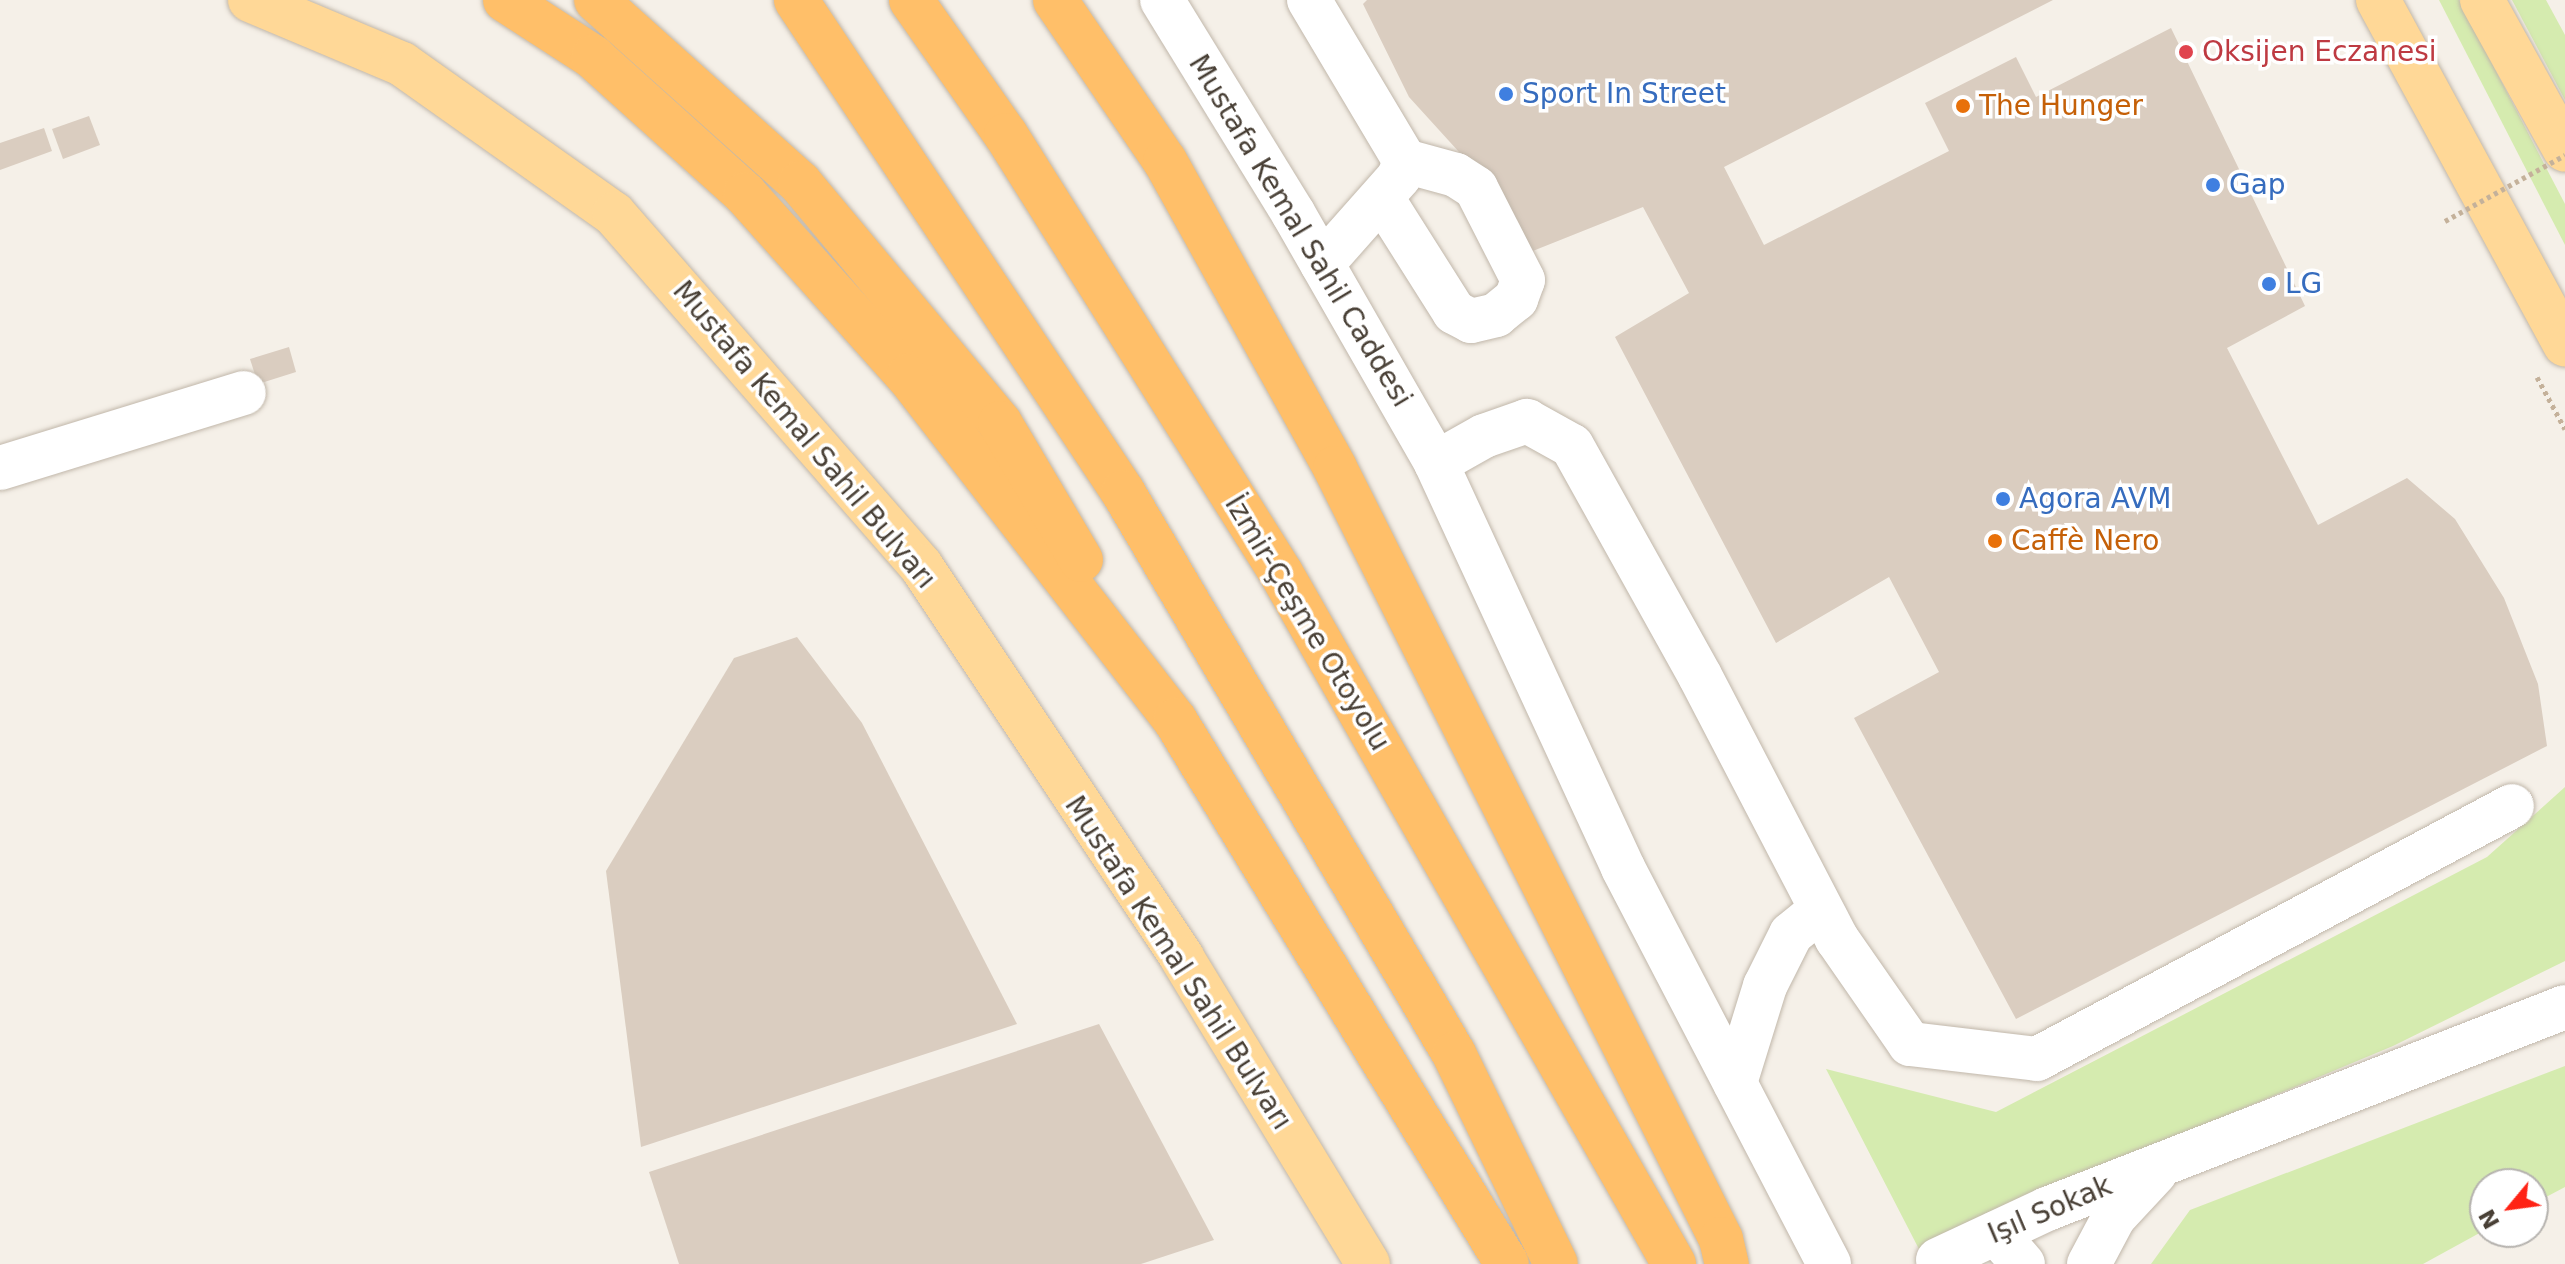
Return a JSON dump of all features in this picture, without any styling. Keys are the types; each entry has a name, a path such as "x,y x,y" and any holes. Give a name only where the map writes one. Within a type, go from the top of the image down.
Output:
{"highway":[{"path":"505,0 593,57 745,194 908,376 1175,720"},
{"path":"596,0 800,183 1000,423 1175,720 1507,1264"},
{"path":"796,0 1123,492 1454,1054 1556,1264"},
{"name":"İzmir-Çeşme Otoyolu","path":"911,0 1006,135 1281,573 1674,1264"},
{"path":"1055,0 1165,161 1335,468 1721,1239 1727,1264"}],"main road":[{"name":"Mustafa Kemal Sahil Bulvarı","path":"250,0 402,64 614,214 921,566 1182,958 1368,1264"},
{"path":"2378,0 2565,345"},
{"path":"2482,0 2565,152"}],"street":[{"name":"Mustafa Kemal Sahil Caddesi","path":"1162,0 1322,264 1436,463"},
{"path":"1309,0 1405,161 1456,175 1476,188 1523,280 1516,299 1496,315 1471,321 1454,312 1382,198"},
{"path":"1322,264 1382,198 1405,161"},
{"path":"0,468 244,393"},
{"path":"1829,1264 1623,868 1436,463 1484,436 1527,421 1572,446 1700,676 1821,910 1910,1044 2037,1059 2512,806"},
{"path":"1735,1083 1765,986 1791,934 1821,910"},
{"name":"Işıl Sokak","path":"1938,1260 2009,1248 2164,1163 2565,1007"},
{"path":"2089,1264 2114,1217 2164,1163"}],"path":[{"path":"2445,221 2565,152"}],"green space":[{"path":"2439,0 2459,0 2565,204 2565,245"},
{"path":"2512,0 2546,0 2565,35 2565,100"},
{"path":"2565,787 2565,961 2393,1046 2108,1165 1921,1253 1826,1069 1996,1112 2487,857"},
{"path":"2565,1066 2565,1187 2549,1196 2549,1168 2469,1168 2469,1239 2423,1264 2151,1264 2190,1210"}],"building":[{"name":"Agora AVM","path":"1367,0 2053,0 1724,167 1764,245 1949,151 1925,103 2016,57 2036,97 2171,28 2305,306 2227,348 2318,525 2407,478 2455,519 2504,598 2538,684 2547,746 2016,1019 1854,718 1939,672 1889,577 1776,643 1615,337 1689,293 1643,207 1520,256 1479,174 1409,97 1363,4"},
{"path":"89,116 100,145 63,159 52,129"},
{"path":"44,128 52,151 0,170 0,143"},
{"path":"289,347 296,372 258,384 250,359"},
{"path":"797,637 862,723 1017,1024 641,1147 606,871 734,658"},
{"path":"1099,1024 1214,1240 1141,1264 679,1264 649,1172"}],"place":[{"name":"Oksijen Eczanesi","path":"2186,52"},
{"name":"Sport In Street","path":"1506,94"},
{"name":"The Hunger","path":"1963,106"},
{"name":"Gap","path":"2213,185"},
{"name":"LG","path":"2269,284"},
{"name":"Agora AVM","path":"2003,499"},
{"name":"Caffè Nero","path":"1995,541"}]}
